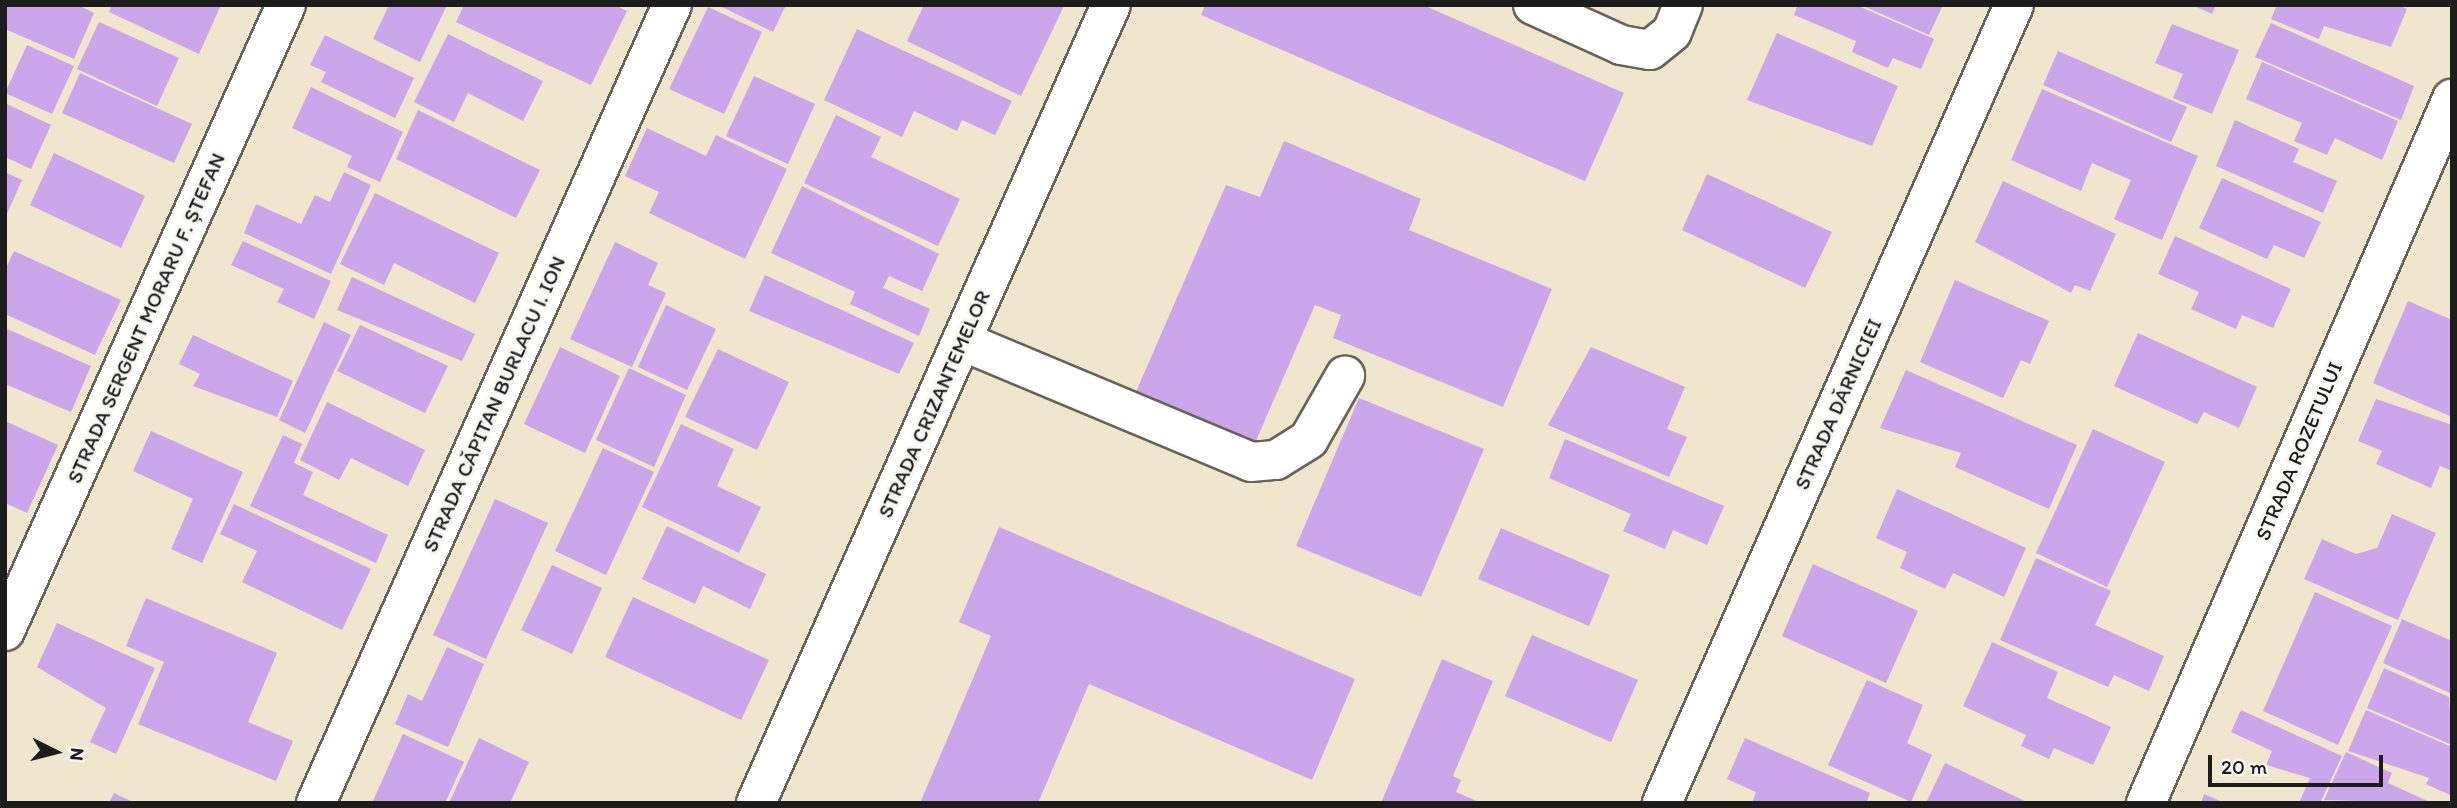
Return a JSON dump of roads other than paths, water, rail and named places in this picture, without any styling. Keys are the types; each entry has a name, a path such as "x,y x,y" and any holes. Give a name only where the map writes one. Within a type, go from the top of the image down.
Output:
{"street":[{"name":"STRADA SERGENT MORARU F. ȘTEFAN","path":"5,631 286,5"},
{"name":"STRADA CĂPITAN BURLACU I. ION","path":"316,803 672,5"},
{"name":"STRADA CRIZANTEMELOR","path":"756,803 1111,5"},
{"path":"1533,5 1622,45 1650,50 1672,32 1683,5"},
{"name":"STRADA DĂRNICIEI","path":"1662,803 2014,5"},
{"name":"STRADA ROZETULUI","path":"2146,803 2452,99"},
{"path":"962,341 1251,463 1276,460 1309,439 1345,376"}]}
